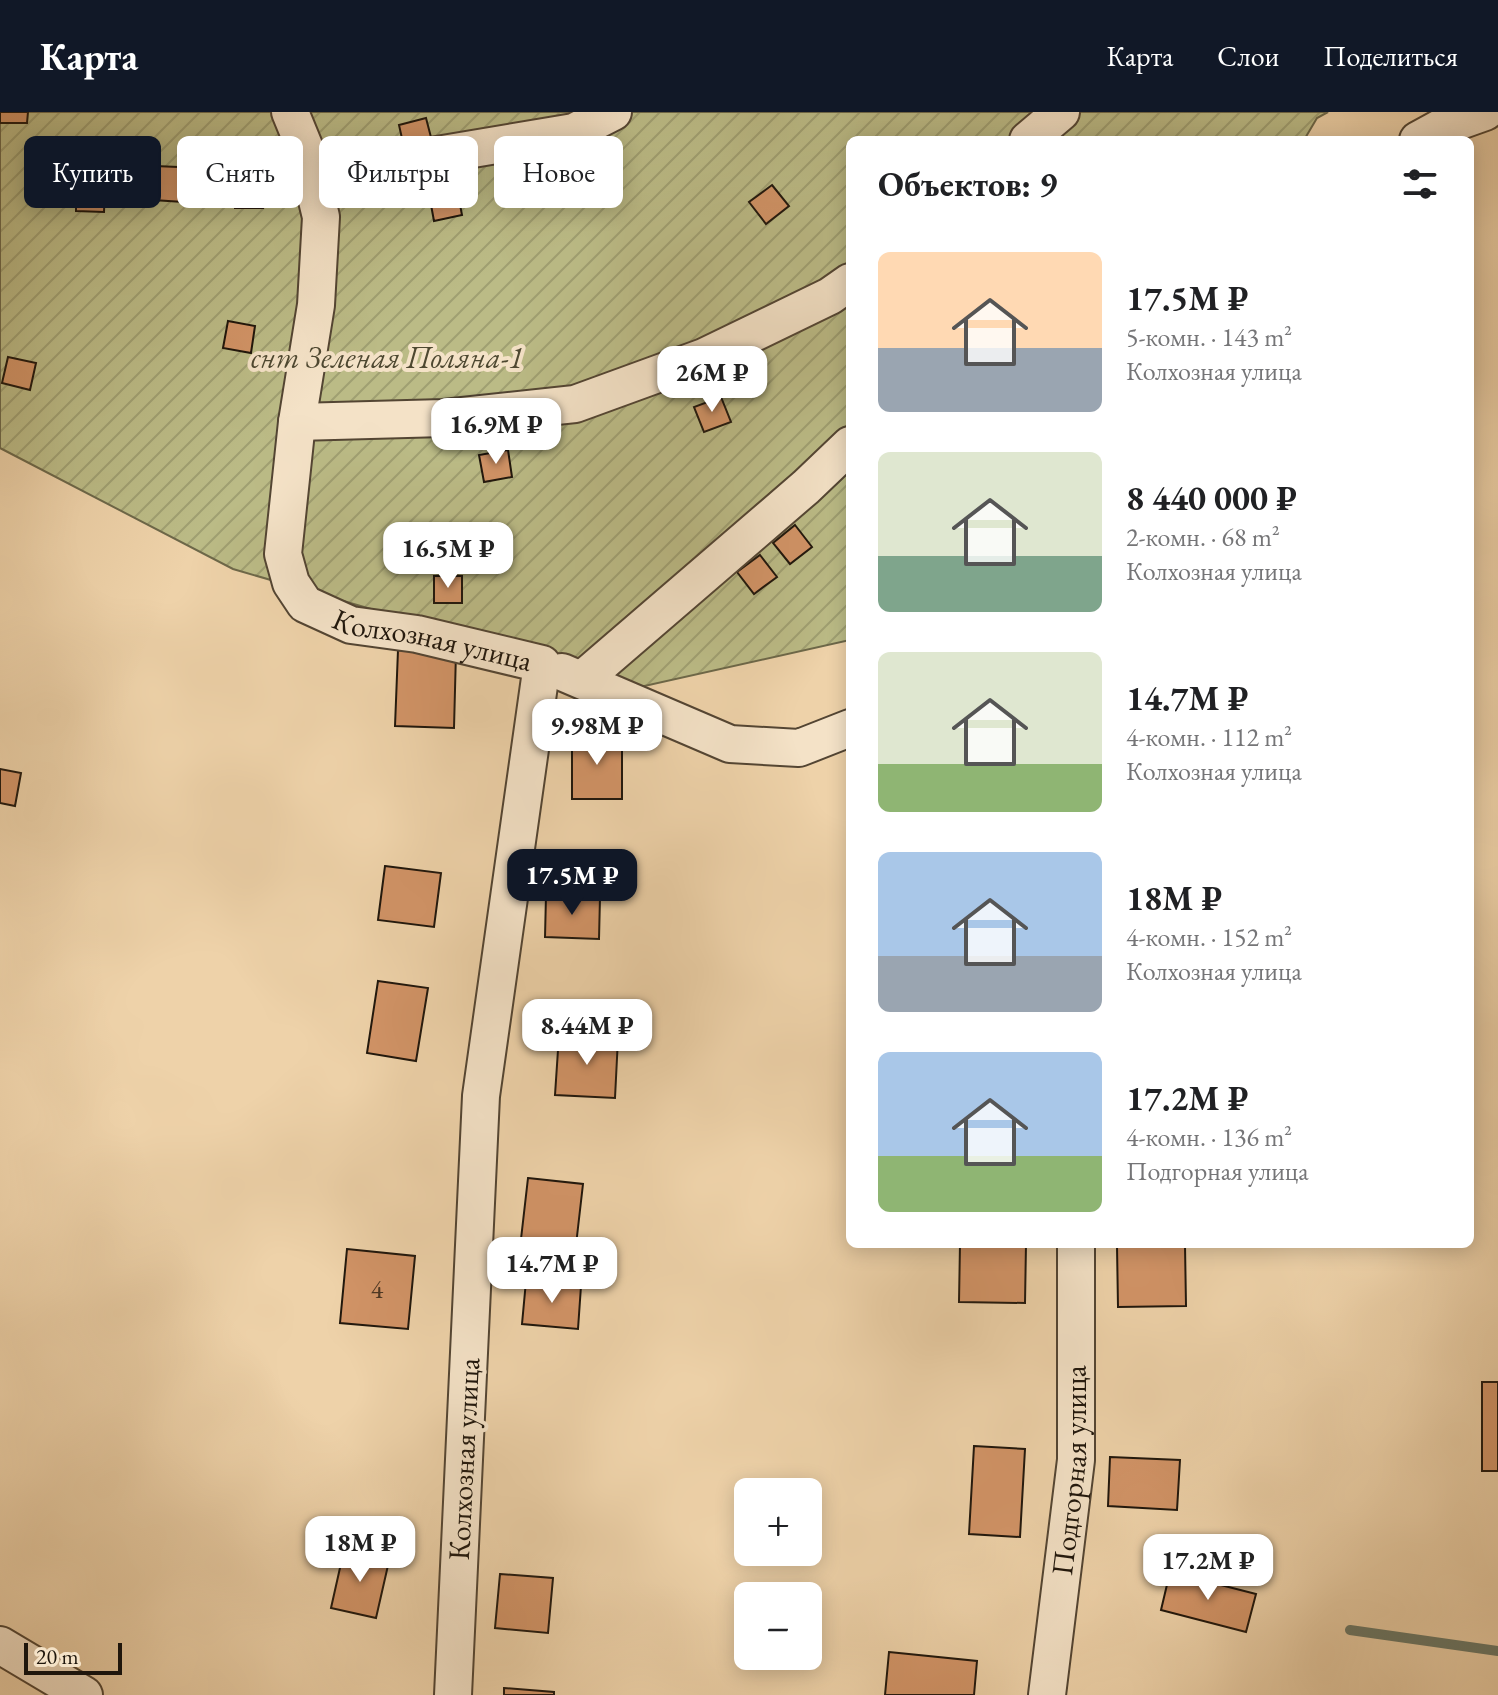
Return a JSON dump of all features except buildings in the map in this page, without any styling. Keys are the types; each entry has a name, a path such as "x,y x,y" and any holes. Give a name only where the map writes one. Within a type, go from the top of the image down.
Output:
{"street":[{"path":"290,112 312,176 321,217 317,290 297,422 444,418 575,404 704,357 830,296 846,285"},
{"path":"312,176 574,132 613,112"},
{"path":"1033,136 1061,112"},
{"path":"1428,127 1485,112"},
{"name":"Колхозная улица","path":"297,422 283,554 291,583 305,604 351,625 417,634 542,664 481,1096 453,1695"},
{"path":"583,679 795,497 846,449"},
{"path":"542,664 730,744 799,748 846,730"},
{"name":"Подгорная улица","path":"1047,1695 1076,1460 1076,1248"},
{"path":"0,1645 84,1695"}],"green space":[{"name":"снт Зеленая Поляна-1","path":"0,112 1328,112 1317,118 1306,136 846,136 846,641 640,687 233,569 0,448"}],"waterway":[{"path":"1350,1630 1498,1651"}]}
